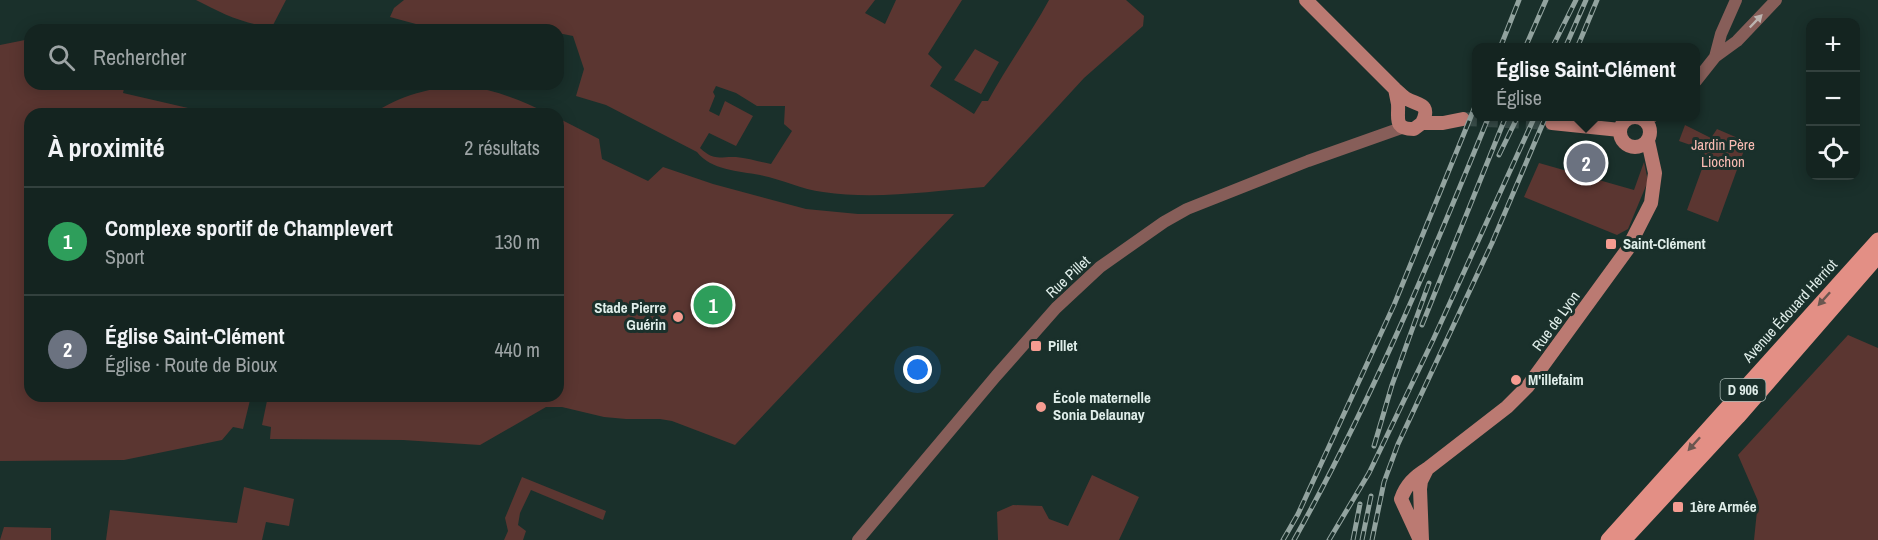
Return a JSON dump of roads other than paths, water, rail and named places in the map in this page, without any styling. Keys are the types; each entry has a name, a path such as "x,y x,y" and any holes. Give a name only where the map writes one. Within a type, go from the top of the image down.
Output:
{"main road":[{"path":"1306,0 1395,88 1402,113 1414,129 1424,118 1419,103 1402,113"},
{"path":"1624,121 1620,130 1624,142 1642,144 1650,128 1649,121"},
{"path":"1552,123 1620,130"},
{"name":"Rue de Lyon","path":"1401,499 1404,488 1416,476 1507,407 1528,386 1632,242 1651,203 1655,173 1651,156 1642,144"},
{"name":"Avenue Édouard Herriot","path":"1608,540 1878,240"},
{"name":"Avenue Édouard Herriot","path":"1624,540 1738,417 1878,256"},
{"path":"1421,540 1420,481 1427,469"},
{"path":"1420,508 1408,498 1401,499 1421,540"}],"street":[{"path":"1715,57 1723,29 1736,0"},
{"path":"1700,75 1715,57 1737,41 1775,0"},
{"path":"1723,29 1737,41"},
{"name":"Rue Pillet","path":"858,540 1056,308 1100,267 1186,209 1374,138 1402,113"}],"tunnel":[{"path":"1463,119 1472,119"},
{"path":"1508,121 1552,123"}],"railway":[{"path":"1502,43 1519,0"},
{"path":"1527,43 1546,0"},
{"path":"1554,43 1576,0"},
{"path":"1567,43 1586,0"},
{"path":"1579,43 1597,0"},
{"path":"1283,540 1298,514 1394,305 1472,114"},
{"path":"1294,540 1374,384 1487,121"},
{"path":"1422,325 1504,121"},
{"path":"1499,155 1516,121"},
{"path":"1329,540 1369,473 1433,340 1533,121"},
{"path":"1372,540 1384,482 1398,444 1492,243 1544,121"},
{"path":"1374,446 1392,385 1429,283"},
{"path":"1362,540 1371,496"},
{"path":"1353,540 1360,504"}],"place":[{"name":"Église Saint-Clément","path":"1586,163"},
{"name":"Saint-Clément","path":"1611,244"},
{"name":"Complexe sportif de Champlevert","path":"713,305"},
{"name":"Stade Pierre Guérin","path":"678,317"},
{"name":"Pillet","path":"1036,346"},
{"name":"M'illefaim","path":"1516,380"},
{"name":"École maternelle Sonia Delaunay","path":"1041,407"},
{"name":"1ère Armée","path":"1678,507"}],"park label":[{"name":"Jardin Père Liochon","path":"1723,154"}]}
